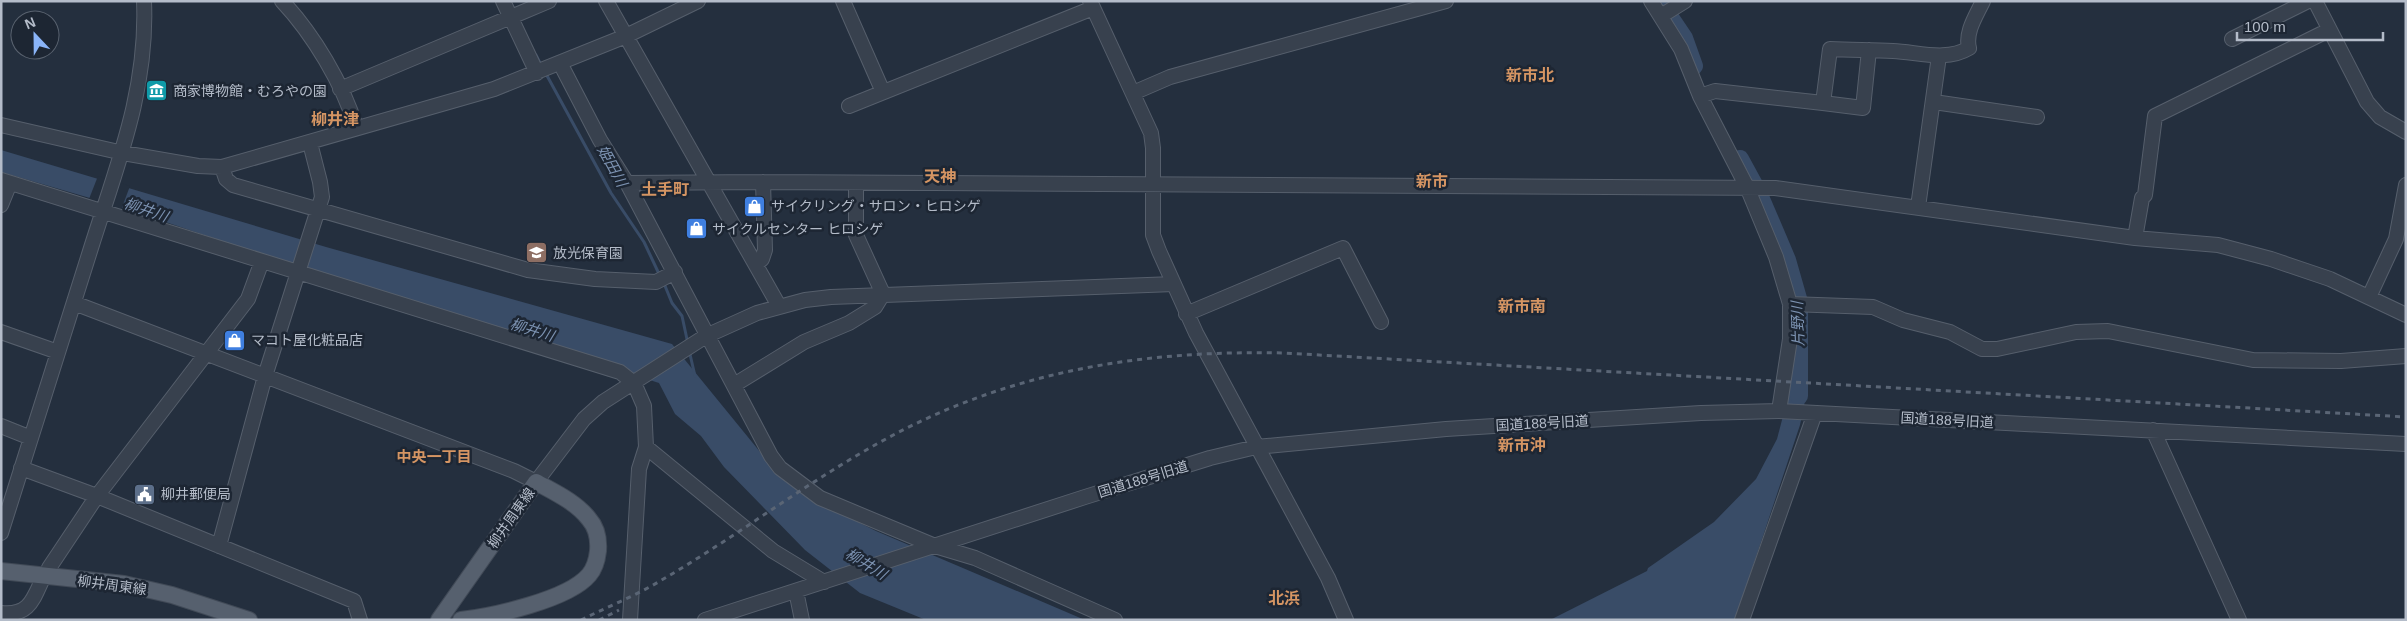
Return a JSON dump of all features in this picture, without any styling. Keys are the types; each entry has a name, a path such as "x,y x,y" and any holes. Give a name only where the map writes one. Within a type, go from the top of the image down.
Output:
{"main road":[{"name":"柳井周東線","path":"439,620 536,482 563,497 589,519 597,532 596,562 589,575 578,584 529,606 500,614 461,620"},
{"name":"柳井周東線","path":"1,571 47,572 124,584 181,597 249,620"}],"street":[{"path":"1,533 103,208 123,153 133,116 142,61 145,24 144,1"},
{"path":"282,1 306,30 340,89 356,127"},
{"path":"503,1 546,69 600,140 627,184 706,336 771,456 780,468 820,498 931,548 975,558 1115,620"},
{"path":"340,89 549,1"},
{"path":"606,1 779,306"},
{"path":"1,125 123,153 198,166 222,167 310,143 356,127 484,92 626,36 698,1"},
{"path":"843,1 883,92"},
{"path":"1133,93 1170,77 1446,1"},
{"path":"1651,1 1681,49 1753,187 1776,257 1795,304 1783,411"},
{"path":"1661,16 1685,1"},
{"path":"1823,103 1830,49 1869,50 1938,56 1960,54 1968,48 1966,40 1982,1"},
{"path":"2232,39 2308,1"},
{"path":"2315,1 2367,102 2380,117 2406,132"},
{"path":"849,106 1091,4 1151,133 1154,185 1153,235 1186,314 1338,598 1346,620"},
{"path":"2135,238 2142,198 2145,195 2155,116 2329,30"},
{"path":"1704,94 1863,108 1869,50"},
{"path":"1918,207 1934,102 1938,56"},
{"path":"1934,102 2037,117"},
{"path":"219,546 265,376 311,226 322,197 310,143"},
{"path":"222,167 226,178 232,185 528,270 595,279 656,282 673,273"},
{"path":"1,205 5,182 103,208 262,261 299,268 620,372 638,381 644,406 646,447 638,469 630,620"},
{"path":"627,184 763,182 1753,187 1918,207 2135,238 2218,245 2310,272 2406,315"},
{"path":"756,264 762,259 765,250 763,182"},
{"path":"856,183 856,235 884,294"},
{"path":"2369,297 2396,239 2406,185"},
{"path":"1186,314 1343,248 1382,322"},
{"path":"1,613 13,614 25,611 33,600 47,572 97,496 208,354 248,299 262,261"},
{"path":"74,303 514,471 536,482 584,419 603,402 706,336 757,313 779,306 831,296 1174,284"},
{"path":"734,385 804,342 849,323 869,311 875,307 884,294"},
{"path":"1795,304 1873,307 1903,320 1950,332 1982,349 1997,349 2017,343 2091,330 2108,331 2253,360 2341,361 2406,356"},
{"path":"1,332 58,352"},
{"name":"国道188号旧道","path":"705,620 1210,458 1256,447 1446,428 1701,413 1783,411 2406,444"},
{"path":"1742,620 1814,413"},
{"path":"1,426 31,438"},
{"path":"2153,430 2239,620"},
{"path":"646,447 773,552 828,581"},
{"path":"21,468 97,496 354,601 360,620"},
{"path":"796,591 802,620"}],"water":[{"name":"柳井川","path":"1,150 326,247 672,344 769,463 816,501 876,531 1085,620 926,620 860,593 805,550 724,467 701,436 675,414 659,383 299,267 124,208 1,172"},
{"path":"1806,372 1806,396 1800,425 1735,620 1550,620 1647,571 1648,568 1714,522 1756,479 1777,439 1794,374"}],"pier":[{"path":"98,176 130,186 121,210 89,199"}],"waterway":[{"name":"片野川","path":"1659,1 1684,38 1694,66"},
{"name":"姫田川","path":"536,55 542,67"},
{"name":"姫田川","path":"545,72 611,193 644,242 660,276"},
{"name":"片野川","path":"1740,159 1758,192 1787,260 1799,302 1799,396"},
{"name":"姫田川","path":"663,281 672,303 682,316 688,344"},
{"name":"姫田川","path":"689,350 695,376"}],"railway":[{"path":"581,620 631,597 660,581 838,467 899,432 945,410 1039,379 1135,360 1184,355 1284,353 2406,417"},
{"path":"599,620 619,610"}],"place":[{"name":"商家博物館・むろやの園","path":"157,91"},
{"name":"サイクリング・サロン・ヒロシゲ","path":"755,206"},
{"name":"サイクルセンター ヒロシゲ","path":"696,229"},
{"name":"放光保育園","path":"537,253"},
{"name":"マコト屋化粧品店","path":"235,340"},
{"name":"柳井郵便局","path":"145,494"}],"district":[{"name":"新市北","path":"1530,75"},
{"name":"柳井津","path":"335,119"},
{"name":"天神","path":"940,176"},
{"name":"新市","path":"1432,181"},
{"name":"土手町","path":"665,189"},
{"name":"新市南","path":"1522,306"},
{"name":"新市沖","path":"1522,445"},
{"name":"中央一丁目","path":"434,457"},
{"name":"北浜","path":"1284,598"}]}
